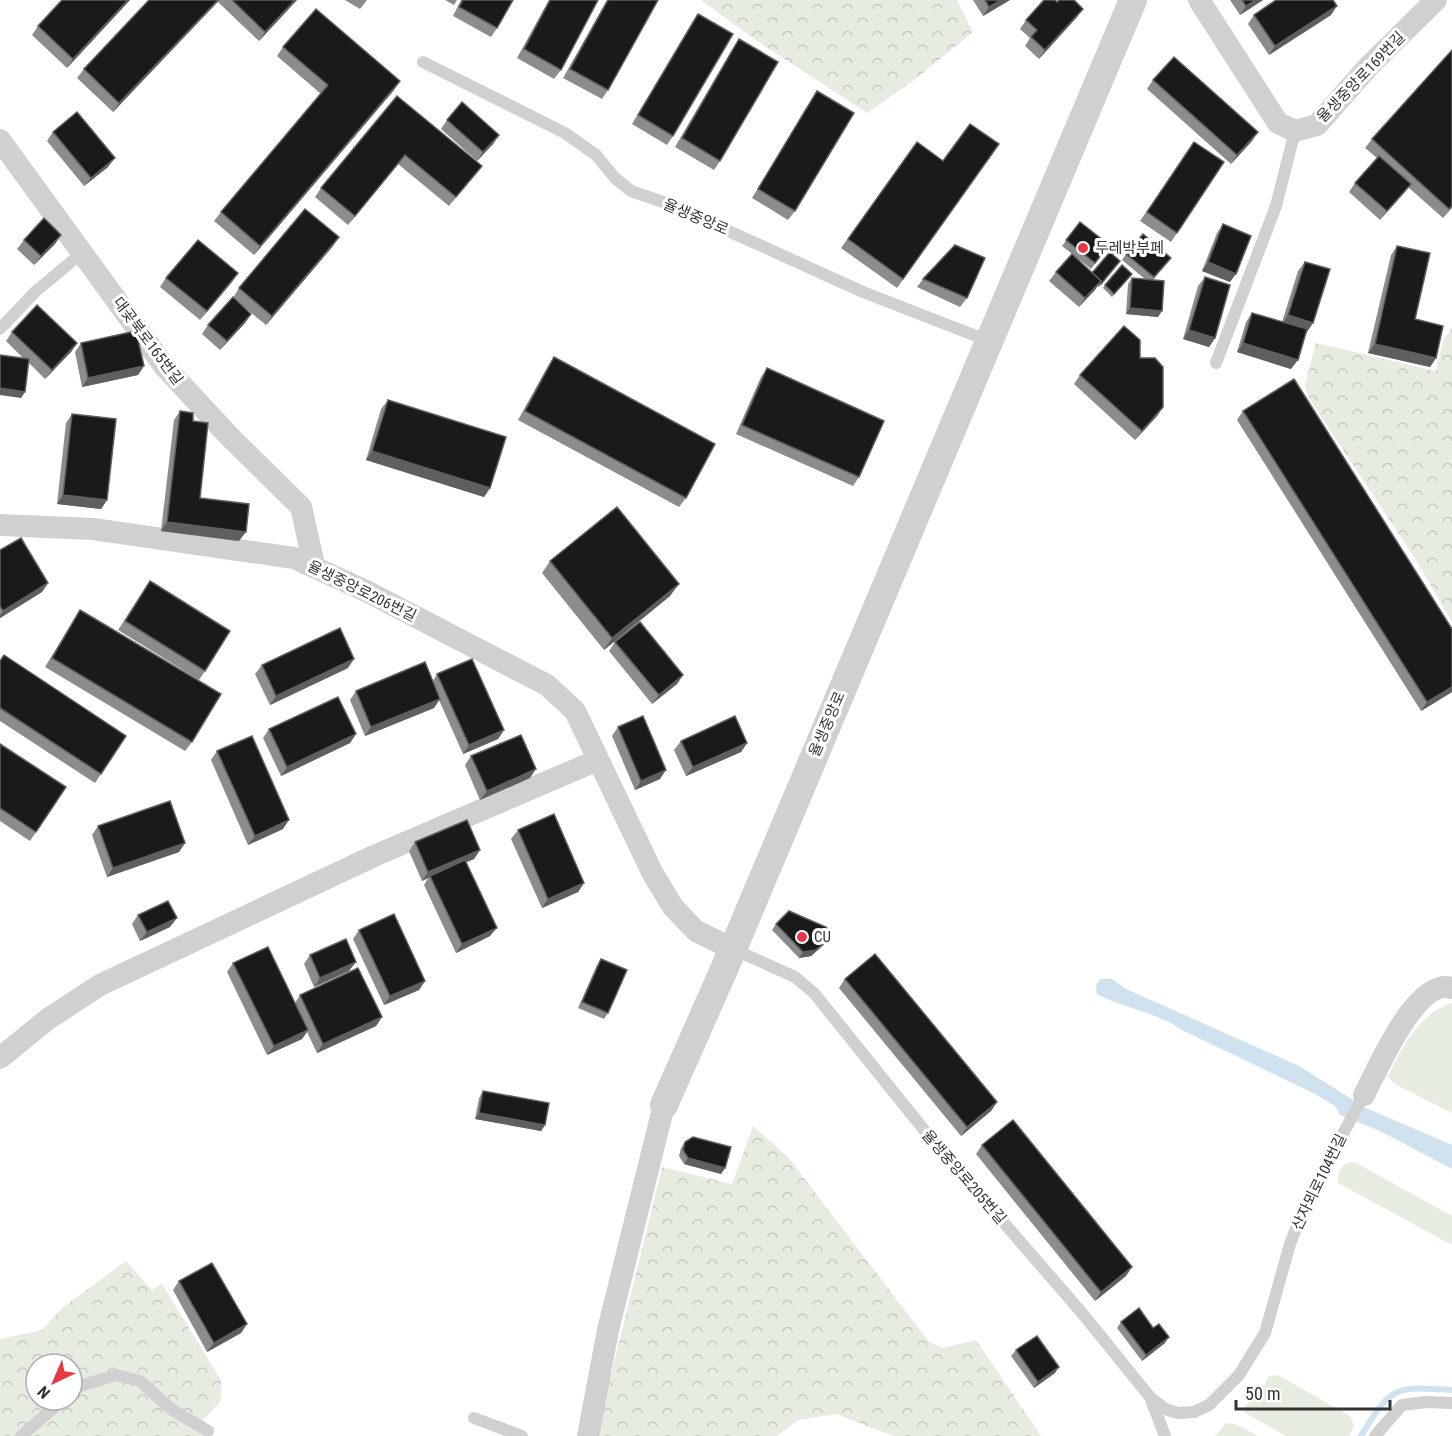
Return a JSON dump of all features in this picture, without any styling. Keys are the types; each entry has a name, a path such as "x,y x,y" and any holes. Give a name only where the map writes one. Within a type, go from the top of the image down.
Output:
{"street":[{"name":"율생중앙로","path":"664,1105 733,949 1133,0"},
{"path":"1199,0 1278,123 1295,131"},
{"name":"율생중앙로169번길","path":"1295,131 1317,125 1369,66 1436,0"},
{"name":"대곶북로165번길","path":"0,140 165,367 229,436 301,507 314,565"},
{"name":"율생중앙로206번길","path":"0,525 93,530 273,553 314,565 547,685 575,711 653,874 673,907 696,931 733,949"},
{"path":"0,1058 48,1019 100,985 384,852 598,760"},
{"name":"산자뫼로104번길","path":"1364,1095 1408,1015 1423,994 1447,986 1452,988"},
{"path":"588,1436 609,1330 664,1105"}],"lane":[{"name":"율생중앙로","path":"423,62 565,133 596,155 615,178 631,190 669,204 863,292 989,341"},
{"path":"1215,363 1276,206 1295,131"},
{"path":"0,328 35,292 82,252"},
{"name":"율생중앙로205번길","path":"733,949 795,977 814,993 933,1141 1082,1313 1150,1397 1165,1436"},
{"name":"산자뫼로104번길","path":"1150,1397 1165,1409 1178,1413 1194,1412 1209,1405 1239,1375 1265,1333 1296,1226 1307,1200 1364,1095"},
{"path":"84,1385 116,1375 140,1381 171,1409 208,1431"},
{"path":"1375,1436 1402,1406 1426,1402 1452,1403"},
{"path":"21,1436 49,1412"},
{"path":"474,1418 522,1436"}],"green space":[{"path":"701,0 957,0 973,32 913,81 867,113 754,39"},
{"path":"1452,327 1452,622 1416,560 1308,397 1305,385 1316,343 1436,371 1443,341"},
{"path":"1452,1003 1452,1113 1395,1084 1388,1077 1399,1055 1421,1023 1430,1014"},
{"path":"753,1126 788,1157 929,1342 943,1348 976,1340 1041,1436 893,1436 836,1414 798,1420 777,1436 596,1436 662,1167 732,1184"},
{"path":"1354,1162 1452,1216 1452,1245 1338,1183 1338,1174 1344,1164"},
{"path":"126,1261 152,1290 162,1284 221,1380 221,1401 203,1420 209,1436 0,1436 0,1339 42,1330 62,1308"},
{"path":"1278,1375 1350,1416 1354,1426 1349,1436 1286,1436 1244,1412 1244,1407 1260,1393 1269,1376"},
{"path":"1226,1423 1235,1424 1258,1436 1215,1436"}],"water":[{"path":"1100,979 1112,979 1126,989 1299,1066 1366,1108 1452,1145 1452,1169 1380,1131 1340,1115 1335,1106 1315,1094 1162,1019 1097,994 1096,985"}],"building":[{"path":"62,0 128,0 73,59 38,26"},
{"path":"149,0 218,0 119,103 84,69"},
{"path":"232,0 295,0 265,32"},
{"path":"463,0 513,0 497,28 459,7"},
{"path":"550,0 598,0 561,70 524,49"},
{"path":"608,0 658,0 608,90 570,69"},
{"path":"985,0 1001,0 989,7"},
{"path":"1044,0 1057,2 1074,0 1083,9 1045,50 1031,37 1037,30 1026,20"},
{"path":"1242,0 1256,0 1246,6"},
{"path":"1276,0 1333,0 1337,6 1275,46 1254,15"},
{"path":"316,9 400,81 260,246 221,212 328,85 283,47"},
{"path":"698,14 733,34 673,136 638,115"},
{"path":"739,39 778,62 720,161 682,138"},
{"path":"1452,50 1452,206 1449,209 1372,139"},
{"path":"1174,57 1258,132 1237,155 1153,80"},
{"path":"817,91 854,113 795,211 758,189"},
{"path":"397,96 482,166 456,197 405,155 355,216 321,188"},
{"path":"462,102 499,135 483,152 447,120"},
{"path":"77,112 115,158 91,178 53,132"},
{"path":"970,124 999,144 903,279 848,239 917,142 943,161"},
{"path":"1194,142 1224,162 1177,233 1147,212"},
{"path":"1379,156 1411,184 1387,211 1355,183"},
{"path":"305,209 339,237 272,316 239,288"},
{"path":"44,218 61,235 41,256 24,240"},
{"name":"두레박부페","path":"1080,222 1109,245 1095,263 1066,240"},
{"path":"1223,224 1251,236 1236,274 1208,262"},
{"path":"1143,234 1171,258 1154,277 1126,254"},
{"path":"198,240 238,273 207,311 166,278"},
{"path":"955,245 985,258 967,298 923,279"},
{"path":"1397,246 1430,253 1415,319 1443,326 1436,358 1375,344"},
{"path":"1110,252 1120,261 1101,284 1099,283 1101,281 1092,273"},
{"path":"1072,254 1101,281 1085,298 1056,272"},
{"path":"1305,262 1330,269 1313,323 1288,315"},
{"path":"1122,265 1132,274 1114,294 1105,285"},
{"path":"1205,277 1230,285 1215,338 1189,330"},
{"path":"1132,278 1164,281 1162,311 1130,308"},
{"path":"233,297 251,314 227,341 208,325"},
{"path":"37,305 77,343 52,370 12,332"},
{"path":"1252,313 1307,329 1298,360 1243,343"},
{"path":"1124,326 1140,340 1140,358 1155,358 1163,367 1163,407 1142,431 1080,375"},
{"path":"136,331 144,366 88,378 81,343"},
{"path":"0,355 29,359 25,392 0,388"},
{"path":"554,357 715,444 686,498 525,411"},
{"path":"767,368 884,421 859,477 742,425"},
{"path":"1294,379 1452,629 1452,687 1427,702 1243,411"},
{"path":"388,400 506,437 490,488 372,451"},
{"path":"180,411 193,413 193,421 208,423 200,498 249,504 246,532 167,522"},
{"path":"72,414 116,419 107,500 63,495"},
{"path":"617,507 679,584 612,638 550,561"},
{"path":"21,538 48,583 3,611 0,606 0,550"},
{"path":"150,581 230,631 205,671 125,621"},
{"path":"80,610 221,694 192,742 52,658"},
{"path":"640,622 683,675 659,695 615,642"},
{"path":"340,628 354,659 276,696 262,665"},
{"path":"4,655 126,736 101,774 0,708 0,661"},
{"path":"472,659 504,730 469,745 437,674"},
{"path":"425,662 440,699 371,727 356,691"},
{"path":"338,697 356,734 287,767 269,729"},
{"path":"643,716 666,770 641,781 618,727"},
{"path":"735,716 747,743 693,767 681,741"},
{"path":"521,735 536,769 487,791 471,756"},
{"path":"252,736 289,820 255,836 217,751"},
{"path":"0,744 66,787 36,832 0,808"},
{"path":"170,801 185,843 113,868 98,826"},
{"path":"554,814 584,883 548,899 518,830"},
{"path":"467,820 480,850 428,872 415,842"},
{"path":"465,860 497,928 462,944 430,876"},
{"path":"168,901 177,918 147,932 138,915"},
{"name":"CU","path":"789,911 826,927 832,935 816,950 803,952 776,924"},
{"path":"394,914 425,981 390,996 359,930"},
{"path":"346,939 356,962 320,978 310,955"},
{"path":"268,947 308,1030 274,1046 233,963"},
{"path":"875,954 997,1102 967,1127 845,979"},
{"path":"601,959 627,970 608,1013 582,1002"},
{"path":"358,968 382,1017 323,1044 300,995"},
{"path":"483,1091 549,1103 545,1125 479,1113"},
{"path":"1013,1120 1132,1267 1101,1292 982,1145"},
{"path":"693,1137 731,1147 725,1168 688,1158 683,1150 685,1142"},
{"path":"212,1263 247,1324 214,1343 179,1281"},
{"path":"1139,1308 1153,1328 1159,1324 1169,1337 1146,1355 1121,1322"},
{"path":"1037,1336 1059,1367 1038,1382 1016,1350"}],"waterway":[{"path":"1361,1436 1380,1407 1396,1393 1417,1388 1452,1390"}],"place":[{"name":"두레박부페","path":"1083,248"},
{"name":"CU","path":"802,937"}]}
